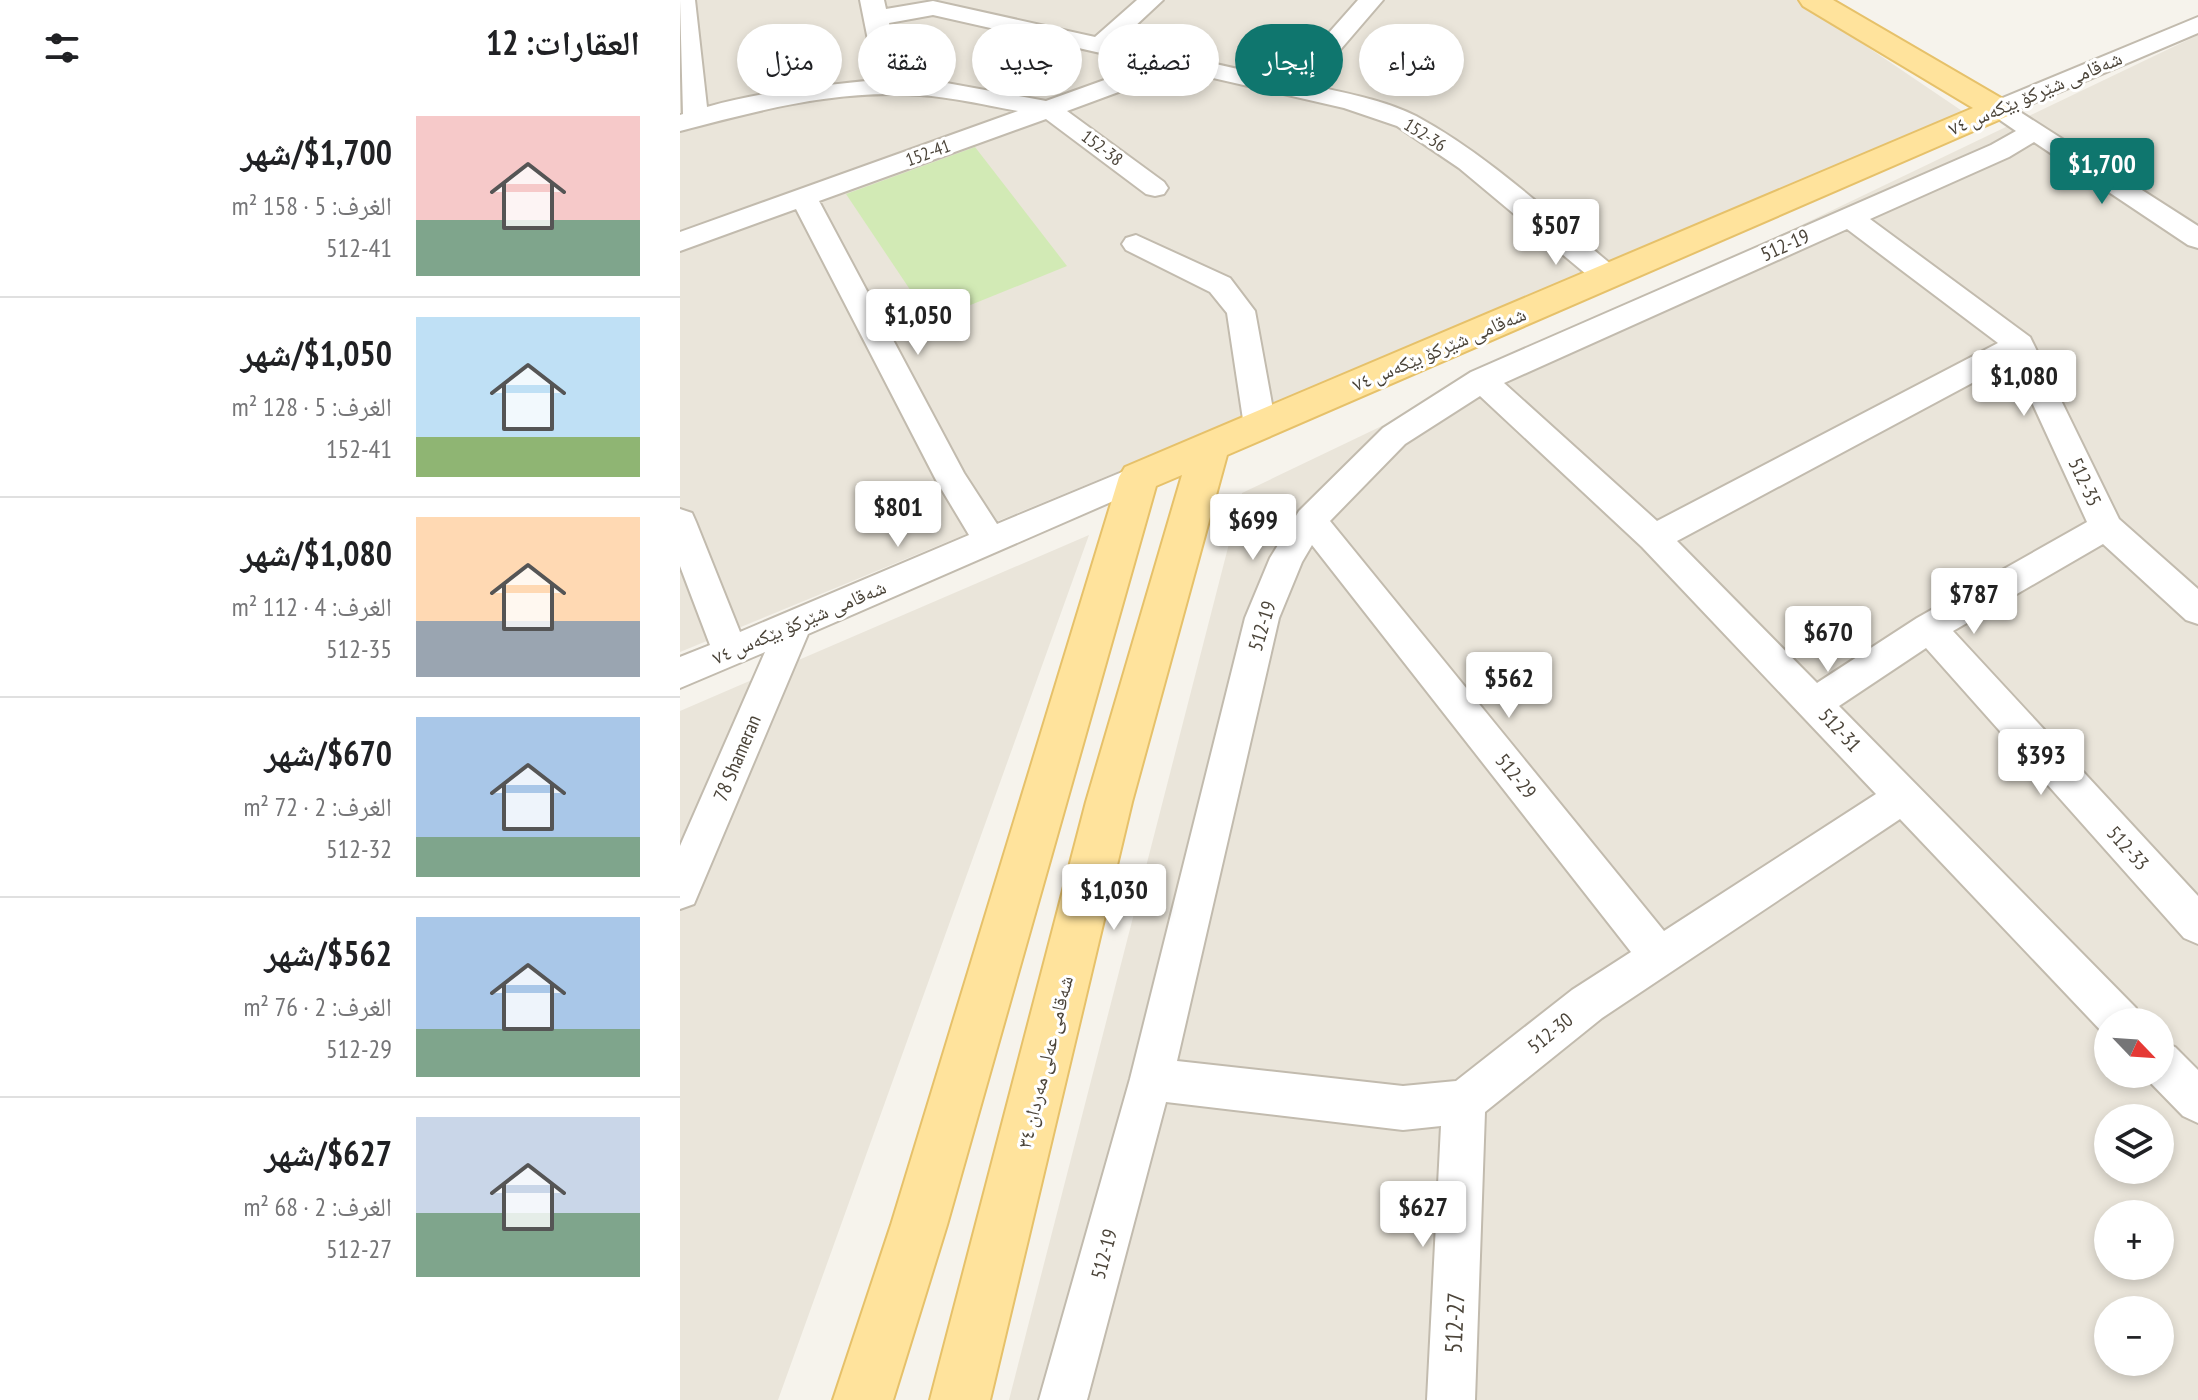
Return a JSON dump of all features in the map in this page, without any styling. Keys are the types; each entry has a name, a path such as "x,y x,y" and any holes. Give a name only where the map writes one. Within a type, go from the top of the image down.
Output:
{"main road":[{"path":"1813,0 1997,109"},
{"name":"شەقامی شێرکۆ بێکەس ٧٤","path":"1139,477 1997,109"},
{"name":"شەقامی عەلی مەردان ٣٤","path":"960,1400 1100,840 1176,553 1210,447"},
{"path":"863,1400 919,1225 1139,477"}],"street":[{"path":"683,0 688,121 750,103 858,90"},
{"path":"1124,24 1151,0"},
{"path":"1343,32 1371,0"},
{"name":"152-36","path":"874,9 938,4 1098,46"},
{"name":"شەقامی شێرکۆ بێکەس ٧٤","path":"1997,109 2198,24"},
{"name":"152-41","path":"680,242 1098,91"},
{"path":"956,92 1049,109"},
{"name":"152-36","path":"1322,96 1351,102 1406,121 1468,162 1608,277"},
{"name":"152-38","path":"1049,109 1155,188"},
{"path":"1997,109 2198,239"},
{"name":"512-19","path":"1063,1400 1151,1079 1262,618 1287,558 1311,520 1394,436 1482,380 2000,151 2035,131"},
{"path":"804,198 952,480 990,541"},
{"name":"512-35","path":"1849,217 2020,344 2106,527 2198,610"},
{"path":"1136,244 1220,285 1241,311 1260,426"},
{"path":"1654,538 2020,344"},
{"name":"512-31","path":"1482,380 1654,538 2107,1008"},
{"name":"شەقامی شێرکۆ بێکەس ٧٤","path":"680,673 1139,477"},
{"name":"512-29","path":"1311,520 1660,957"},
{"path":"680,522 730,652"},
{"path":"1815,703 1929,628 2106,527"},
{"name":"78 Shameran","path":"680,891 794,625"},
{"name":"512-33","path":"1929,628 2198,925"},
{"name":"512-30","path":"1464,1102 1587,1004 1903,797"},
{"path":"2174,1076 2198,1101"},
{"path":"1151,1079 1403,1108 1464,1102"},
{"name":"512-27","path":"1451,1400 1464,1102"}],"shaded area":[{"path":"680,0 1798,0 1974,119 680,652"},
{"path":"2198,35 2198,1400 1009,1400 1242,493"},
{"path":"1089,535 778,1400 680,1400 680,711"}],"green space":[{"path":"975,147 1067,266 931,321 846,194"}]}
